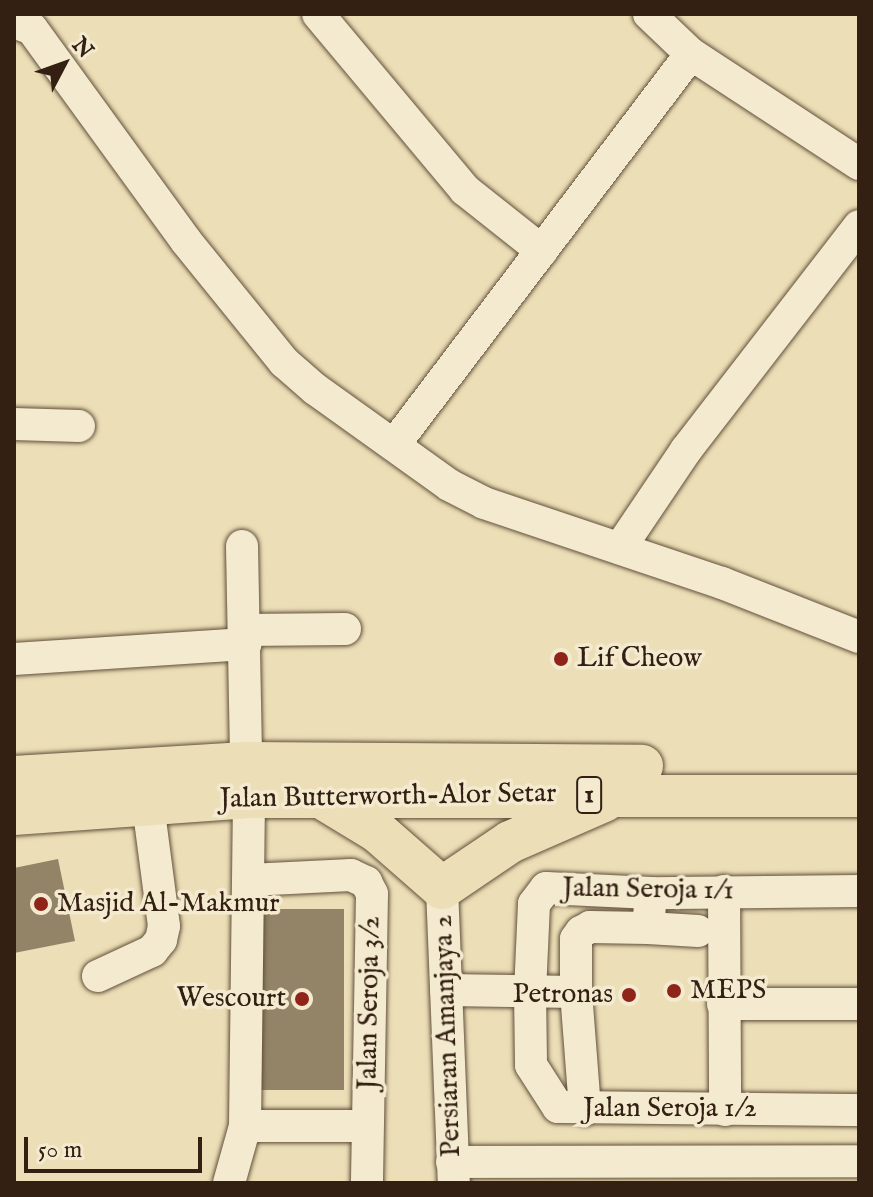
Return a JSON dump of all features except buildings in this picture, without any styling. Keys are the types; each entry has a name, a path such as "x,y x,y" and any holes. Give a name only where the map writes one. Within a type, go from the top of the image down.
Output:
{"main road":[{"name":"Jalan Butterworth-Alor Setar","path":"14,777 248,780 859,768"},
{"name":"Jalan Butterworth-Alor Setar","path":"14,814 148,804 248,780 319,796 859,796"},
{"path":"319,796 378,832 442,888 510,842 619,795"}],"street":[{"path":"318,14 465,190 542,251"},
{"path":"649,14 691,54 859,164"},
{"path":"29,22 186,241 284,362 394,445 484,503 855,628"},
{"path":"394,445 691,54"},
{"path":"620,548 686,450 859,226"},
{"path":"14,424 79,426"},
{"path":"229,1183 245,1126 249,880 242,546"},
{"path":"14,659 345,629"},
{"path":"98,976 152,951 161,940 164,926 148,804"},
{"name":"Jalan Seroja 3/2","path":"249,880 351,875 366,882 372,894 367,1183"},
{"name":"Persiaran Amanjaya 2","path":"442,888 453,1173"},
{"name":"Jalan Seroja 1/1","path":"530,991 538,894 546,888 651,893 859,891"},
{"path":"724,891 725,1110"},
{"path":"648,928 651,893"},
{"path":"585,1110 576,992 576,939 590,927 698,931"},
{"path":"446,990 576,992"},
{"name":"Jalan Seroja 1/2","path":"530,991 531,1065 539,1083 558,1107 585,1110 859,1110"},
{"path":"723,1004 859,1004"},
{"path":"245,1126 367,1126"},
{"path":"453,1173 859,1161"}],"place":[{"name":"Lif Cheow","path":"561,659"},
{"name":"Masjid Al-Makmur","path":"41,904"},
{"name":"MEPS","path":"674,991"},
{"name":"Petronas","path":"629,995"},
{"name":"Wescourt","path":"302,999"}]}
